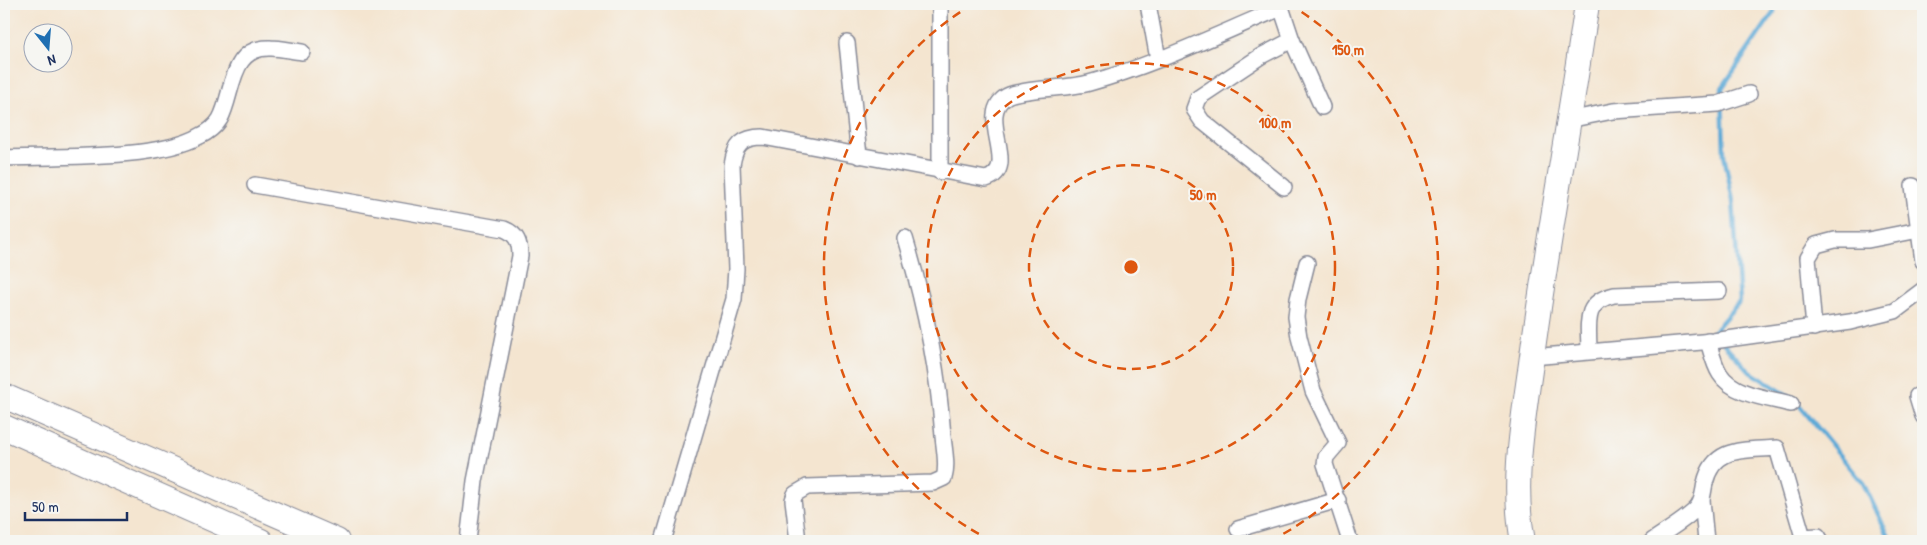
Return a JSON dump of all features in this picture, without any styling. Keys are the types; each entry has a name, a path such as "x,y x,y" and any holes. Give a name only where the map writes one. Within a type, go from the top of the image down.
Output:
{"highway":[{"path":"1511,541 1507,491 1515,383 1573,4"},
{"path":"1523,541 1520,463 1532,357 1587,4"},
{"path":"4,396 315,536 337,541"},
{"path":"4,427 261,541"}],"street":[{"path":"940,4 940,172"},
{"path":"1148,4 1158,59"},
{"path":"663,541 734,299 736,269 732,165 734,152 743,140 751,137 763,137 979,179 996,175 1000,162 994,118 1000,102 1004,98 1014,93 1054,90 1087,84 1158,59 1280,6 1292,40 1322,107"},
{"path":"1284,187 1202,121 1194,109 1198,98 1261,56 1292,40"},
{"path":"847,43 859,156"},
{"path":"4,158 111,154 164,148 189,141 200,136 220,119 229,85 238,66 248,55 270,48 302,52"},
{"path":"1568,120 1613,111 1718,104 1749,94"},
{"path":"255,185 504,229 513,232 518,240 520,256 475,481 468,541"},
{"path":"1912,186 1923,261"},
{"path":"1814,328 1808,258 1816,245 1835,240 1868,240 1919,230"},
{"path":"798,541 795,494 807,487 933,483 944,478 941,406 932,346 924,303 905,238"},
{"path":"1307,263 1298,299 1296,317 1299,337 1313,391 1338,443 1325,460 1350,541"},
{"path":"1532,357 1710,341 1735,336 1814,328 1874,318 1896,311 1923,290"},
{"path":"1590,351 1588,318 1597,301 1604,297 1719,291"},
{"path":"1710,341 1719,373 1726,382 1736,389 1790,404"},
{"path":"1917,396 1923,416"},
{"path":"1706,541 1702,500 1711,464 1720,456 1730,453 1777,448 1803,537 1818,536 1821,541"},
{"path":"1238,529 1338,500"},
{"path":"1652,541 1696,508 1702,500"}],"waterway":[{"path":"1717,336 1713,332 1740,301 1733,201 1724,155 1722,88 1774,12 1774,4"},
{"path":"1724,344 1750,372 1795,400 1863,483 1891,541"}]}
